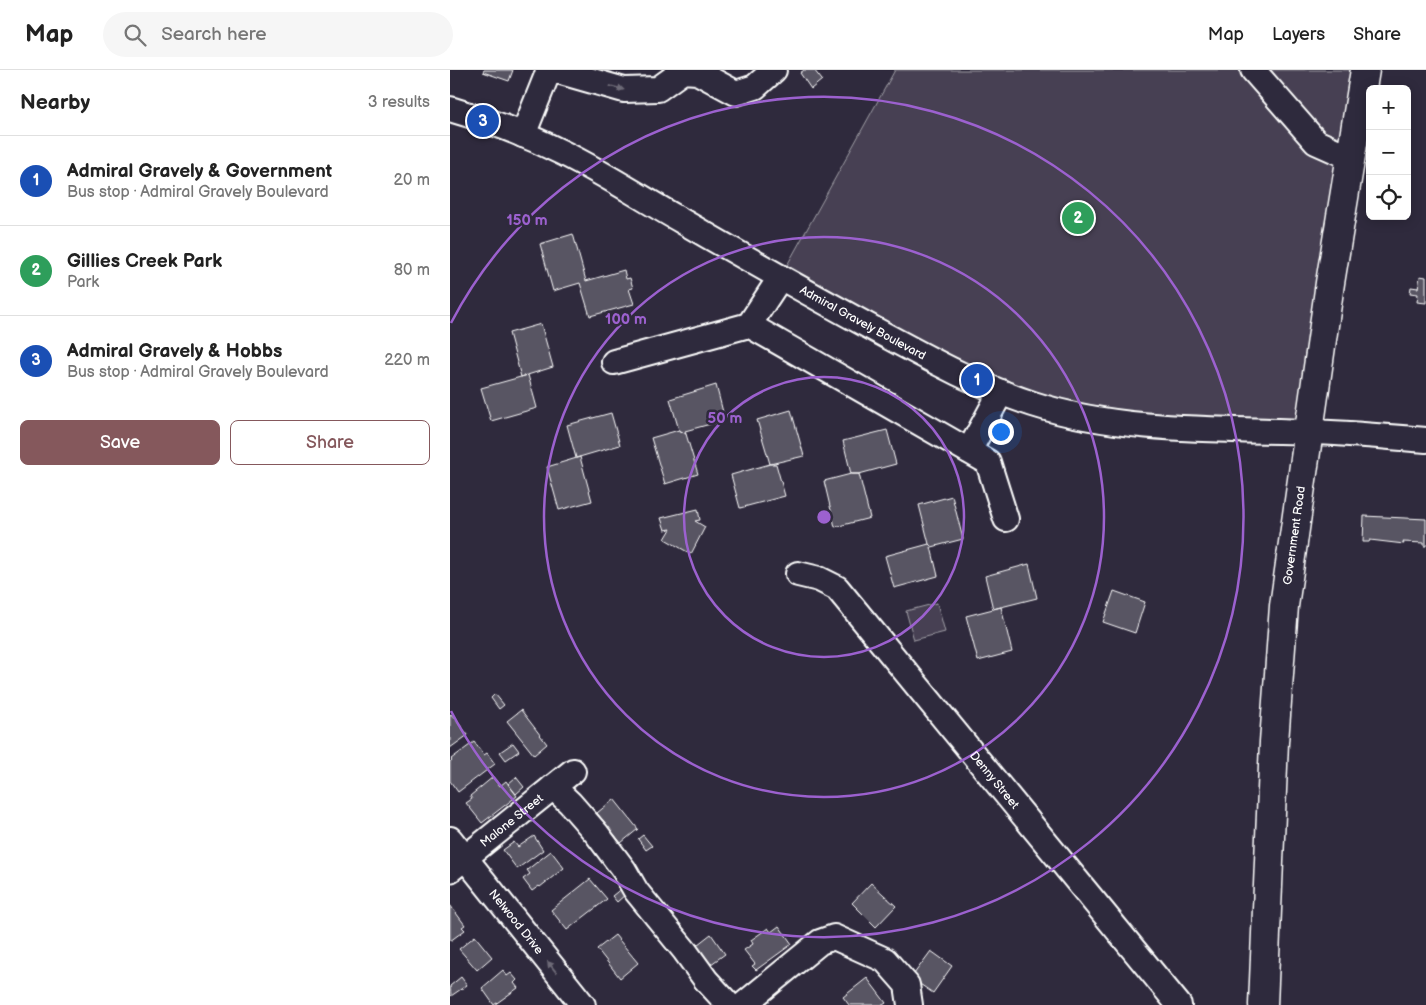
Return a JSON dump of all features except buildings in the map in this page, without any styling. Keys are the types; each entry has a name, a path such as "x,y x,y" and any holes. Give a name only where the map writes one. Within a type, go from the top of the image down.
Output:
{"main road":[{"name":"Government Road","path":"1263,1005 1274,742 1284,606 1329,292 1365,70"}],"street":[{"path":"523,136 549,70"},
{"path":"554,70 624,90 658,89 683,70 697,72 736,93 755,86 774,70"},
{"path":"1253,70 1316,142 1352,158"},
{"name":"Admiral Gravely Boulevard","path":"450,109 564,153 780,278 924,356 1000,392 1035,404 1127,423 1165,427 1309,432 1426,440"},
{"path":"614,362 749,325 780,278"},
{"path":"749,325 988,462 1006,519"},
{"path":"969,451 1000,392"},
{"name":"Denny Street","path":"798,574 819,579 837,588 1179,1005"},
{"name":"Malone Street","path":"458,864 573,771"},
{"path":"552,787 570,803 597,834 624,870 636,891 706,980 729,1005"},
{"name":"Nelwood Drive","path":"450,839 458,864 583,1005"},
{"path":"743,1005 820,942 834,937 885,960 907,985 910,1005"}],"shaded area":[{"path":"895,70 1365,70 1309,432 1035,404 780,278"},
{"path":"937,603 945,632 914,640 906,611"}],"place":[{"name":"Admiral Gravely & Hobbs","path":"483,121"},
{"name":"Gillies Creek Park","path":"1078,218"},
{"name":"Admiral Gravely & Government","path":"977,380"}]}
